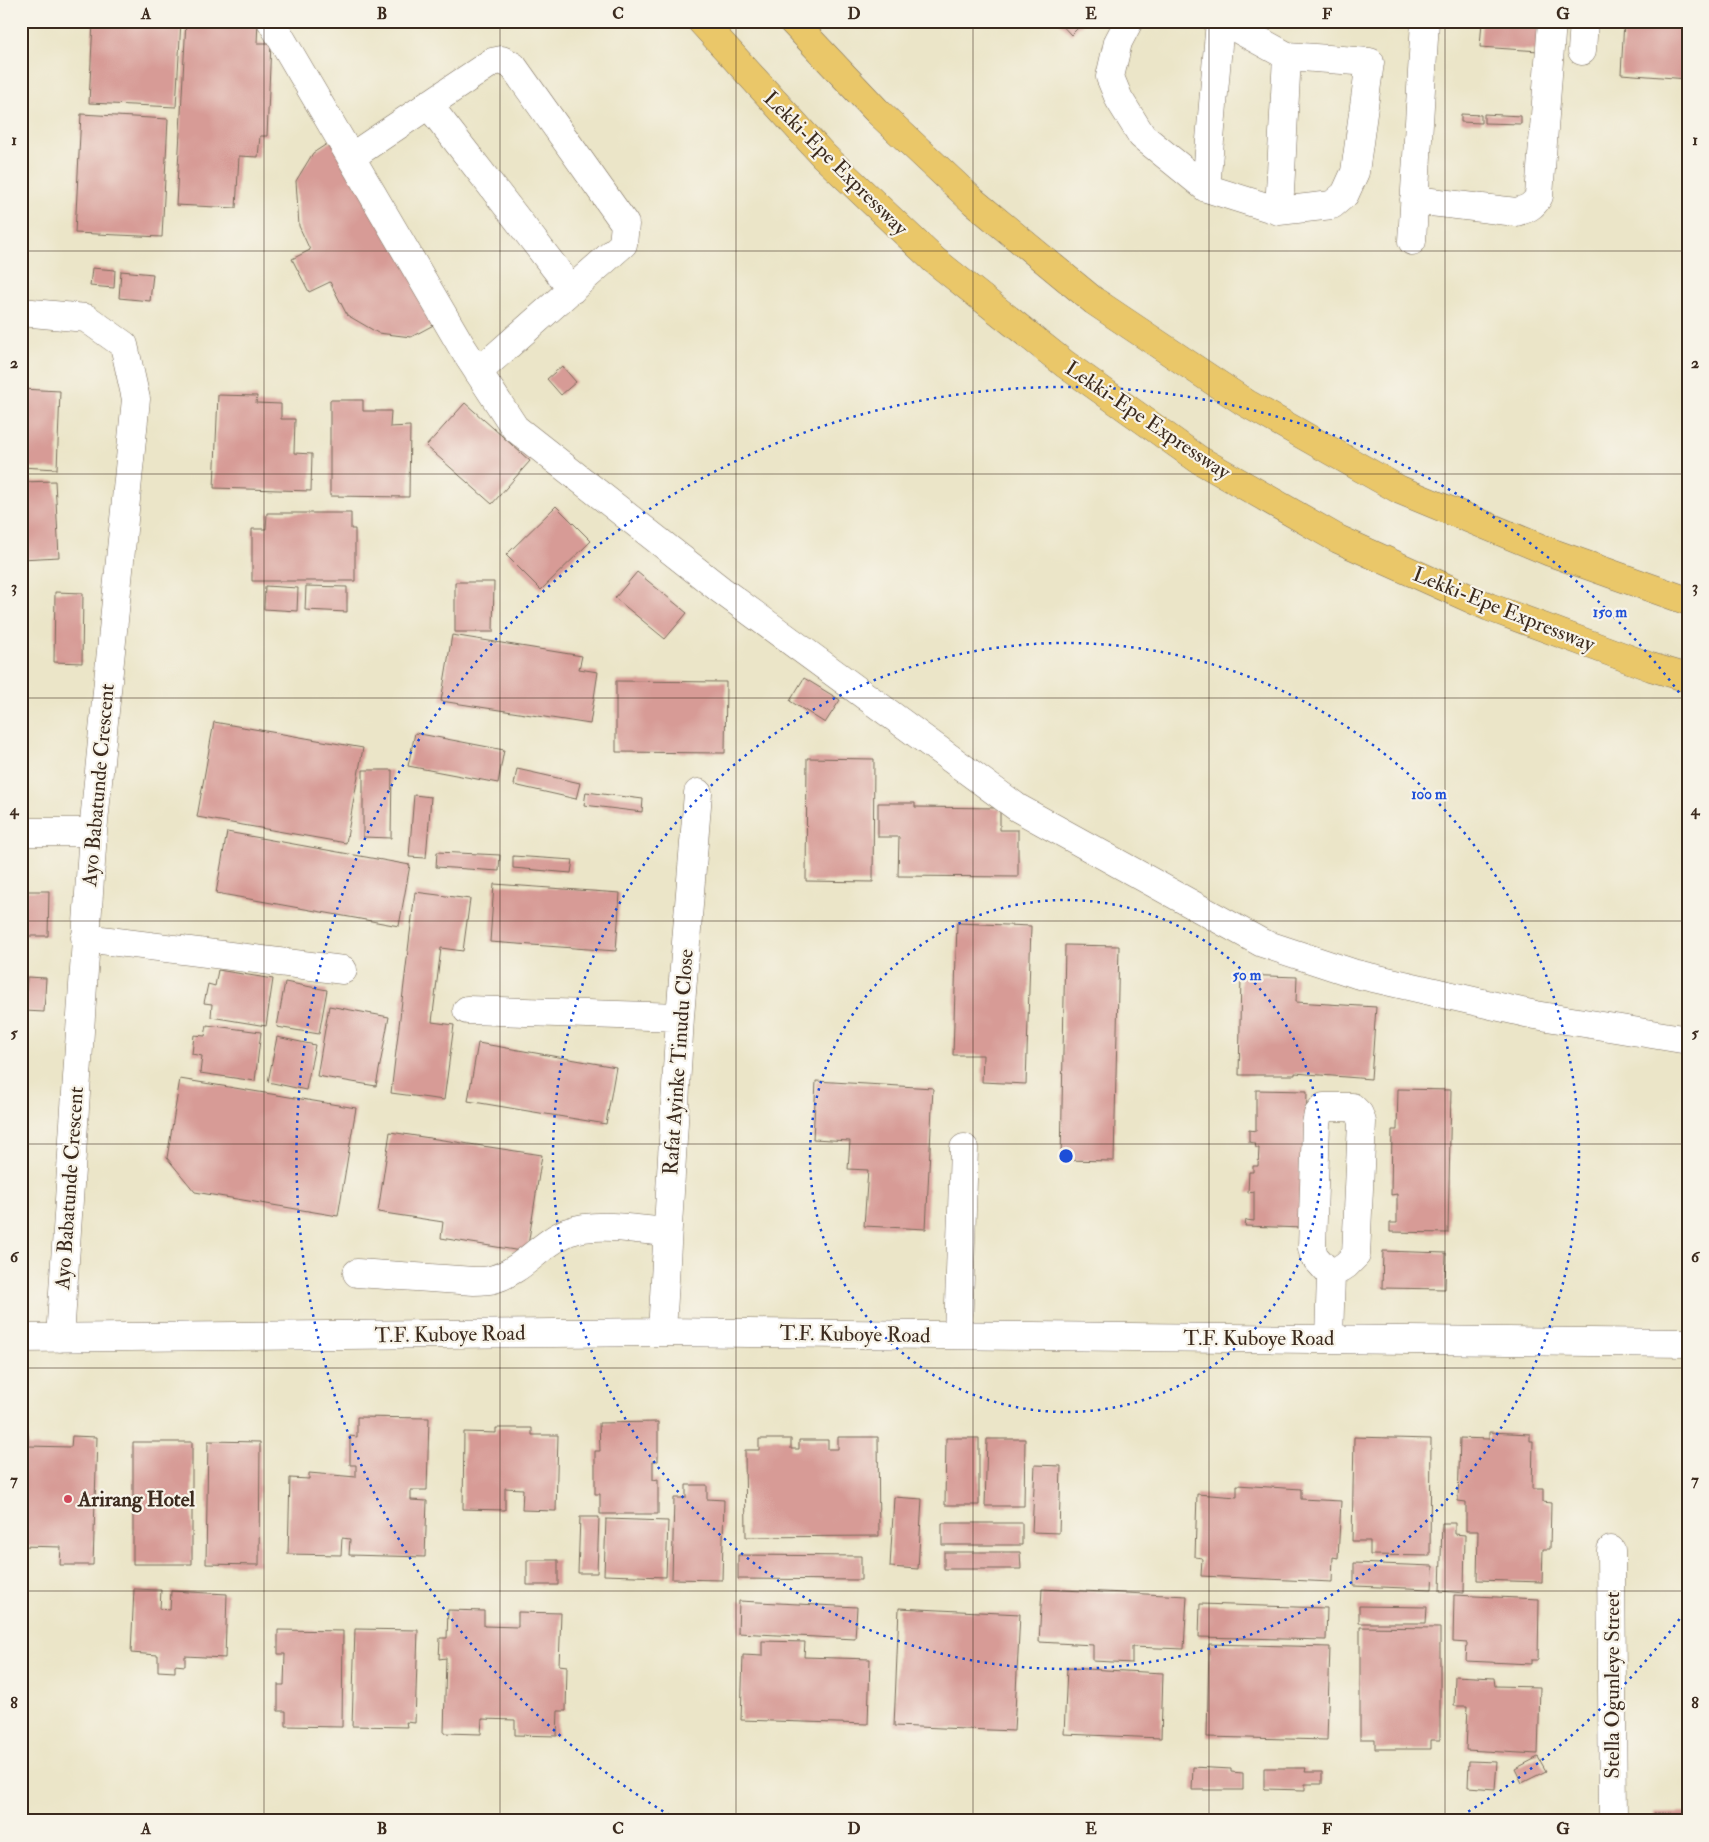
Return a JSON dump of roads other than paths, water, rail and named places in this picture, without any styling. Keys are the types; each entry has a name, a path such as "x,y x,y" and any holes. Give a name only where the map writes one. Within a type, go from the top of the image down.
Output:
{"highway":[{"name":"Lekki-Epe Expressway","path":"701,21 823,155 934,260 1065,364 1198,459 1338,539 1471,599 1642,664 1688,678"},
{"path":"792,21 877,111 974,202 1094,301 1246,403 1400,490 1550,552 1688,601"}],"street":[{"path":"271,21 478,372 515,428 722,590 1018,808 1262,943 1356,974 1535,1015 1688,1040"},
{"path":"1129,21 1118,42 1110,77 1119,99 1142,136 1206,188 1279,211 1332,204 1345,194 1355,172 1370,62 1287,56 1222,21 1206,188"},
{"path":"1412,241 1425,21"},
{"path":"1414,200 1516,212 1529,209 1535,204 1539,196 1552,21"},
{"path":"1582,51 1584,21"},
{"path":"1279,211 1287,56"},
{"path":"351,156 492,62 502,60 513,66 625,224 623,244 478,372"},
{"path":"428,104 572,290"},
{"name":"Ayo Babatunde Crescent","path":"21,312 86,318 124,344 136,399 93,832 60,1338"},
{"name":"Rafat Ayinke Tinudu Close","path":"662,1332 680,1017 698,792"},
{"path":"21,832 93,832"},
{"path":"85,938 342,970"},
{"path":"466,1010 680,1017"},
{"path":"1329,1338 1331,1275 1314,1256 1312,1248 1316,1124 1318,1114 1324,1107 1352,1107 1359,1114 1362,1122 1356,1255 1346,1266 1331,1275"},
{"path":"958,1336 964,1148"},
{"path":"357,1273 474,1281 493,1279 513,1270 547,1244 568,1232 592,1228 667,1232"},
{"name":"T.F. Kuboye Road","path":"21,1338 662,1332 1688,1343"},
{"name":"Stella Ogunleye Street","path":"1611,1550 1613,1821"}],"place":[{"name":"Arirang Hotel","path":"68,1499"}]}
